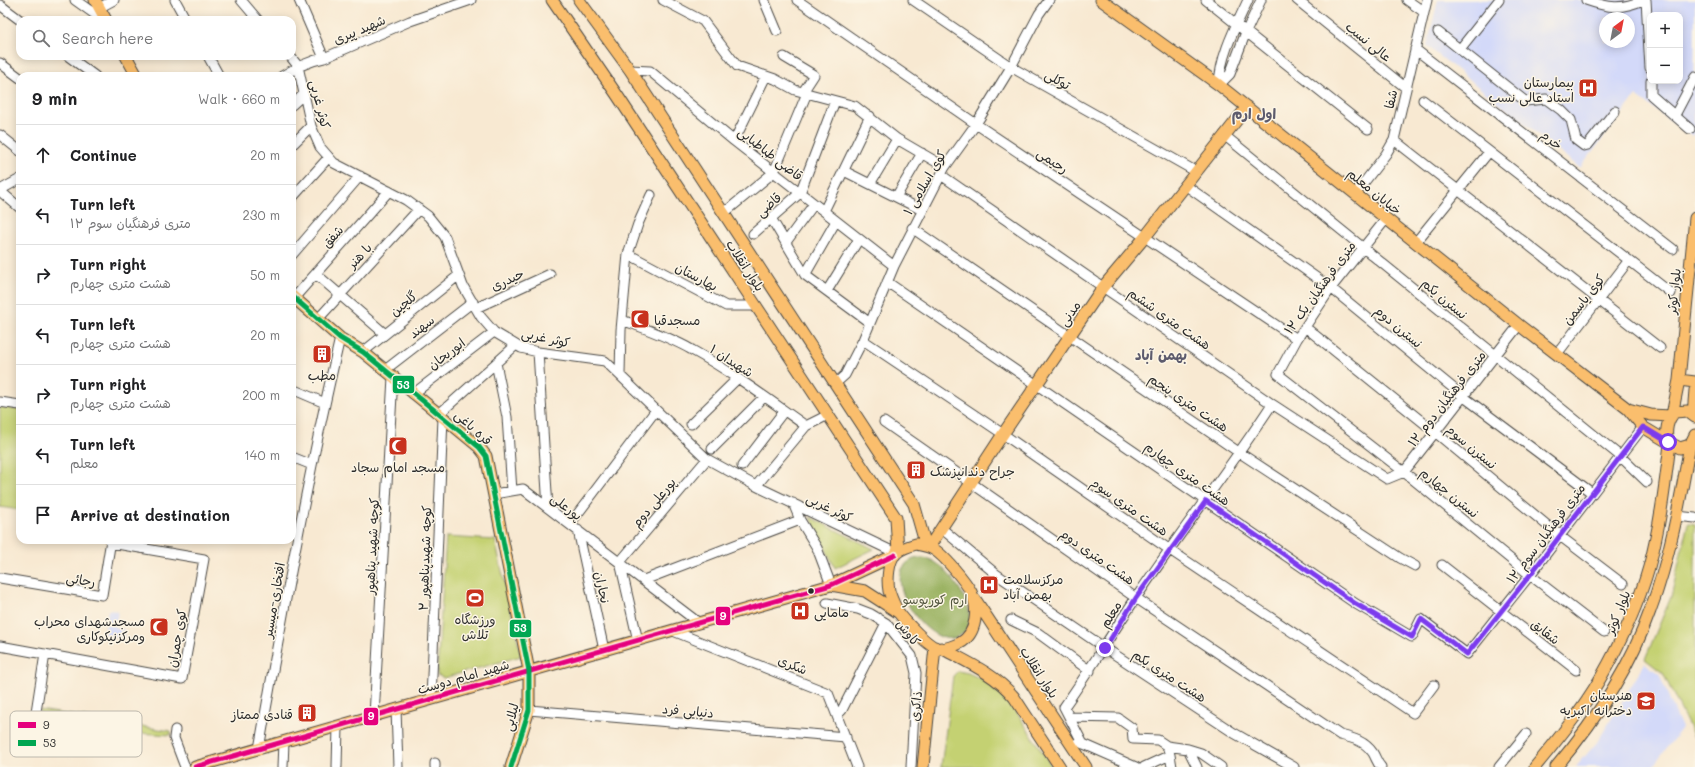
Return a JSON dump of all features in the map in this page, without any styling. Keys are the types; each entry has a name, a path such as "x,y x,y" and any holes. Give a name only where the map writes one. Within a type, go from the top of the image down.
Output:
{"main road":[{"name":"بلوار انقلاب","path":"552,0 621,100 896,518 896,554"},
{"name":"بلوار انقلاب","path":"579,0 630,70 914,504 927,546"},
{"name":"خیابان معلم","path":"1101,0 1219,85 1386,219 1628,409"},
{"path":"97,4 102,16"},
{"path":"128,60 135,72"},
{"name":"مدنی","path":"927,546 941,528 1003,434 1104,287 1247,107"},
{"name":"بلوار کوثر","path":"1535,767 1561,735 1599,680 1619,643 1635,606 1649,567 1661,513 1669,443 1667,428 1672,416 1679,380 1695,218"},
{"name":"قره باغی","path":"296,300 340,338 363,352 441,416 479,448 486,456 529,671"},
{"path":"1679,380 1695,382"},
{"path":"1628,409 1651,415 1672,416 1675,412 1683,410 1694,416 1695,393"},
{"path":"1628,409 1643,427 1669,443 1680,448 1693,441"},
{"path":"1556,767 1605,702 1633,652 1651,610 1677,516 1693,441"},
{"path":"1661,513 1677,516"},
{"path":"899,613 889,591 888,577 891,564 896,554 906,547 916,544 927,546 941,555 971,592 975,610 975,624 970,634 963,642 955,646 938,648"},
{"name":"شهید امام دوست","path":"197,767 831,585 896,554"},
{"path":"831,585 865,591 899,613 923,639 938,648 973,664 996,679 1006,687 1014,697 1060,767"},
{"name":"بلوار انقلاب","path":"971,592 1086,767"},
{"name":"ذاکری","path":"923,767 938,648"},
{"name":"لیلابی","path":"511,767 529,710 529,671"}],"street":[{"path":"76,0 98,16"},
{"path":"97,4 114,0"},
{"path":"175,0 184,16"},
{"path":"241,0 255,16"},
{"path":"299,0 324,58"},
{"name":"هشت متری ششم","path":"663,0 703,21 737,66 766,76 795,90 855,106 897,138 922,153 943,171 1104,287 1272,404 1387,479"},
{"path":"765,0 778,31"},
{"name":"رحیمی","path":"797,0 976,124 1297,339"},
{"name":"توکلی","path":"913,0 1011,68 1195,171"},
{"name":"کوی اسلامی ۱","path":"836,383 845,375 863,340 894,266 912,228 943,171 976,124 1011,68 1039,14 1049,0"},
{"path":"1206,0 1368,129"},
{"path":"1219,85 1220,70 1248,0"},
{"path":"1219,85 1230,74 1246,32 1261,0"},
{"name":"عالی نسب","path":"1297,0 1406,88"},
{"path":"1407,0 1424,12"},
{"name":"شفا","path":"1356,194 1386,154 1394,140 1427,0"},
{"path":"1460,50 1499,0"},
{"path":"1586,0 1601,6 1624,7 1645,0 1649,48"},
{"name":"شهید پیری","path":"288,72 298,66 324,58 410,21 465,1"},
{"path":"0,6 16,17"},
{"path":"1438,32 1525,101 1546,99 1561,110 1571,120 1576,140 1584,146 1588,145 1615,111"},
{"name":"خرم","path":"1415,49 1673,249"},
{"path":"724,213 774,172 805,93 814,75 784,57"},
{"path":"73,60 90,72"},
{"path":"210,60 218,72"},
{"name":"کوثر غربی","path":"293,60 298,66 311,126 320,147 334,163 406,200 428,216 445,238 459,275 474,305 481,317 494,332 516,345 538,352 606,360 706,460 896,554"},
{"path":"0,63 16,75"},
{"name":"قاضی طباطبایی","path":"630,70 650,71 734,141 894,266"},
{"path":"734,141 766,76"},
{"path":"1675,115 1695,78"},
{"path":"1651,84 1652,95 1690,129"},
{"path":"296,101 304,94"},
{"path":"1423,100 1671,293"},
{"path":"800,193 835,101"},
{"path":"824,211 870,116"},
{"path":"296,141 311,126"},
{"path":"0,135 16,148"},
{"name":"نسترن یکم","path":"1224,135 1620,456 1647,482"},
{"path":"870,184 897,138"},
{"path":"1394,140 1660,348"},
{"path":"1416,242 1489,152"},
{"path":"896,197 922,153"},
{"path":"296,194 329,157"},
{"path":"844,171 922,210"},
{"path":"296,250 360,176"},
{"path":"16,181 0,190 16,204"},
{"name":"نسترن دوم","path":"1185,185 1331,288 1464,397 1592,493"},
{"name":"شفق","path":"296,294 316,274 389,191"},
{"name":"قاضی","path":"753,234 800,193"},
{"path":"620,374 622,320 628,254 638,224 651,195"},
{"path":"786,242 814,204"},
{"name":"با هنر","path":"318,319 419,209"},
{"path":"771,218 805,275 870,323"},
{"name":"۱۲ متری فرهنگیان یک","path":"1278,374 1297,339 1331,288 1386,219"},
{"path":"805,275 836,221"},
{"name":"هشت متری پنجم","path":"912,228 1240,453 1400,558 1415,566"},
{"path":"827,291 859,239"},
{"name":"بهارستان","path":"628,254 726,306 757,306"},
{"name":"کوی یاسمن","path":"1557,354 1629,260"},
{"path":"316,274 385,334"},
{"name":"حیدری","path":"474,305 550,274"},
{"name":"گلچین","path":"363,352 459,275"},
{"name":"هشت متری چهارم","path":"887,282 1356,604 1412,637 1421,619 1467,654"},
{"name":"سهند","path":"389,374 474,305"},
{"name":"شهیدان ۱","path":"622,320 673,340 693,350 738,378 806,426"},
{"name":"۱۲ متری فرهنگیان دوم","path":"1387,479 1404,472 1520,325"},
{"name":"نسترن سوم","path":"1305,327 1560,536 1624,584"},
{"name":"ابوریحان","path":"413,394 494,332"},
{"name":"افتخاری-میسیر","path":"259,749 312,465 340,338"},
{"name":"هشت متری سوم","path":"863,340 1003,434 1170,550 1413,712 1434,685"},
{"path":"441,416 516,345"},
{"path":"538,352 548,508"},
{"path":"496,363 507,417 512,491"},
{"name":"کوچه شهید پناهپور","path":"374,716 389,374"},
{"name":"نسترن چهارم","path":"1278,374 1404,472 1530,575 1604,632"},
{"path":"691,424 738,378"},
{"path":"296,391 325,403"},
{"path":"712,449 764,397"},
{"path":"0,402 16,404"},
{"name":"معلم","path":"1083,744 1064,707 1090,671 1136,598 1240,453 1272,404"},
{"path":"574,527 656,410"},
{"path":"742,466 784,411"},
{"name":"۲ کوچه شهیدپناهپور","path":"431,699 441,416"},
{"path":"756,486 806,426 822,418"},
{"name":"هشت متری دوم","path":"884,422 970,484 1136,598 1340,735 1354,738 1364,743 1372,751 1381,767"},
{"name":"۱۲ متری فرهنگیان سوم","path":"1467,654 1530,575 1643,427"},
{"path":"296,459 312,465"},
{"name":"پورعلی دوم","path":"620,562 706,460"},
{"name":"پورعلی","path":"494,494 523,488 700,623"},
{"path":"793,503 800,520 817,548 831,585"},
{"path":"1677,516 1695,518"},
{"path":"644,580 800,520"},
{"name":"نجاران","path":"574,527 604,650"},
{"name":"هشت متری یکم","path":"941,528 996,574 1105,648 1234,733 1294,767"},
{"name":"رجائی","path":"0,578 102,596 111,544"},
{"name":"کوی چمران","path":"0,646 182,679 204,559 122,544"},
{"path":"620,562 638,641"},
{"name":"شقایق","path":"1442,565 1576,670"},
{"name":"کاوش","path":"827,603 858,609 871,614 886,623 912,656 916,673 911,767"},
{"path":"1011,620 1038,633 1090,671"},
{"path":"837,715 842,710 886,623"},
{"name":"شکری","path":"673,631 828,693 857,767"},
{"path":"36,711 45,654"},
{"path":"396,709 398,767"},
{"name":"دنیایی فرد","path":"529,710 846,737"},
{"path":"1070,717 1118,718 1132,728 1133,739 1158,740 1168,751 1172,767"},
{"path":"338,726 338,767"},
{"path":"175,730 174,738 186,767"},
{"path":"1499,767 1526,734"},
{"path":"1065,736 1136,767"},
{"path":"283,767 284,742"},
{"path":"1188,749 1197,767"},
{"path":"1144,767 1168,751 1188,749 1201,753 1221,767"}],"shaded area":[{"name":"بیمارستان استاد عالی نسب","path":"1438,0 1695,0 1694,137 1636,96 1580,168 1427,46"},
{"path":"108,610 118,611 115,628 125,630 124,638 104,635"},
{"name":"هنرستان دخترانه اکبریه","path":"1645,663 1659,674 1682,728 1652,767 1576,767 1598,741"}],"green space":[{"path":"0,407 16,409 16,509 0,507"},
{"path":"810,517 874,549 835,568"},
{"path":"1688,523 1695,524 1695,739 1663,673 1645,659 1671,597"},
{"name":"ورزشگاه تلاش","path":"446,537 495,540 521,656 444,678 437,675"},
{"name":"ارم کورپوسو","path":"918,558 929,559 941,567 950,576 965,599 969,611 969,623 965,632 954,638 942,637 929,630 918,619 908,604 902,589 900,575 905,564"},
{"path":"958,671 968,673 988,682 1008,699 1052,767 941,767 953,676"},
{"path":"142,726 171,731 171,735 142,733"}],"transit line":[{"name":"53","path":"296,300 340,338 363,352 439,414 479,447 486,456 529,671 529,710 511,767"},
{"name":"9","path":"195,767 831,585 895,555"}],"place":[{"name":"بیمارستان استاد عالی نسب","path":"1588,88"},
{"name":"مسجدقبا","path":"640,319"},
{"name":"مطب","path":"322,354"},
{"name":"مسجد امام سجاد","path":"398,446"},
{"name":"جراح دندانپزشک","path":"916,470"},
{"name":"مرکزسلامت بهمن آباد","path":"989,585"},
{"name":"ورزشگاه تلاش","path":"475,598"},
{"name":"مامایی","path":"800,611"},
{"name":"مسجدشهدای محراب ومرکزنیکوکاری","path":"159,627"},
{"name":"هنرستان دخترانه اکبریه","path":"1646,701"},
{"name":"قنادی ممتاز","path":"307,713"}],"district":[{"name":"اول ارم","path":"1254,113"},
{"name":"بهمن آباد","path":"1161,354"}],"route":[{"path":"1105,648 1136,598 1206,501 1356,604 1412,637 1421,619 1467,654 1530,575 1643,427 1668,442"}]}
